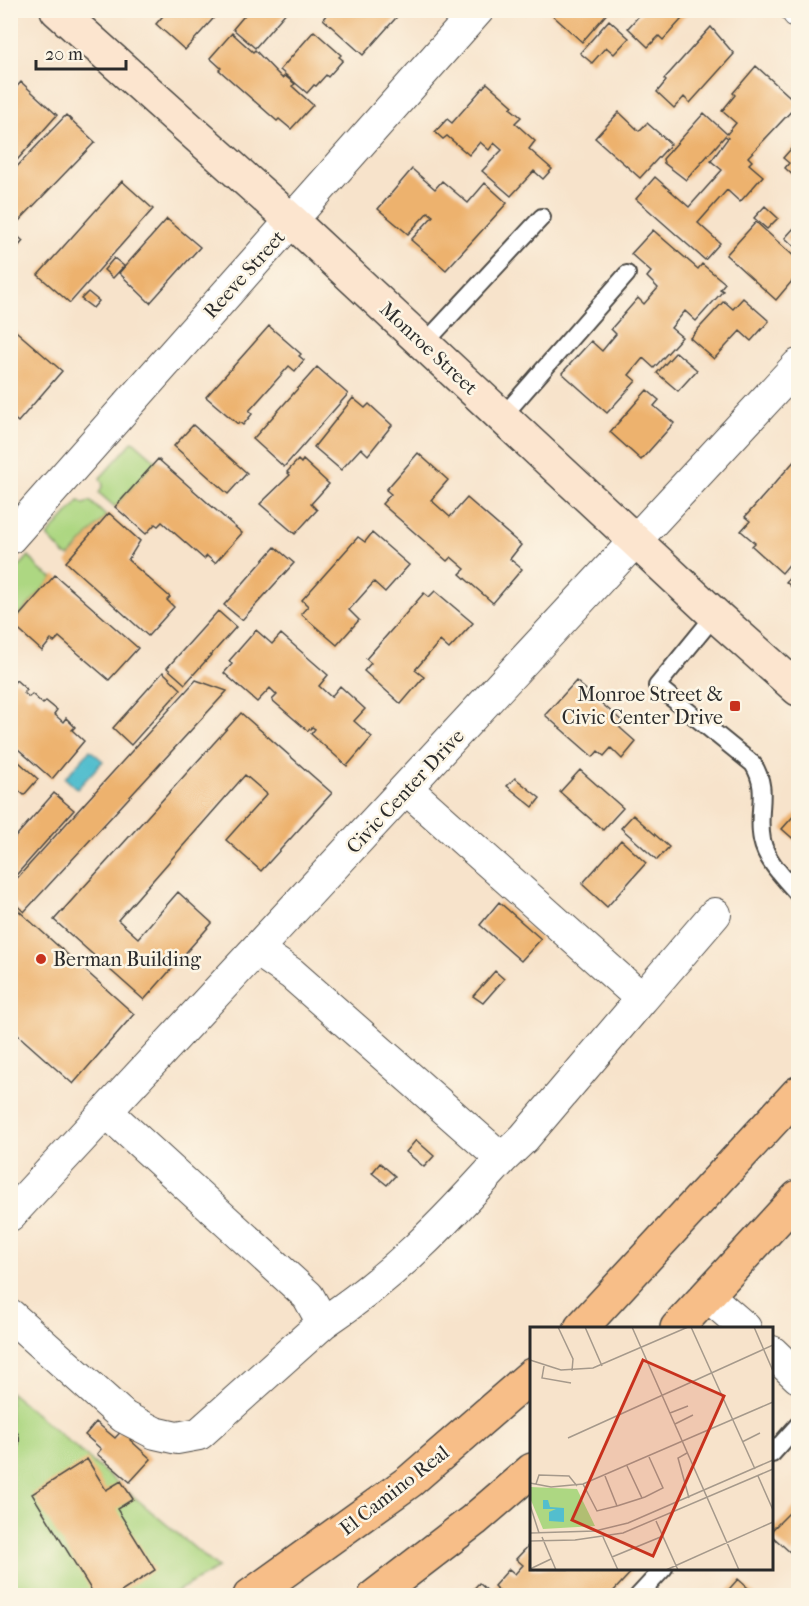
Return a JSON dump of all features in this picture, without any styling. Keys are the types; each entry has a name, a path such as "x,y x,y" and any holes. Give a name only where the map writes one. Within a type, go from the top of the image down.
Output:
{"main road":[{"name":"Monroe Street","path":"57,10 292,221 636,542 798,689"},
{"path":"583,1327 798,1093"},
{"path":"679,1327 798,1197"},
{"name":"El Camino Real","path":"250,1596 410,1481 530,1376"},
{"path":"375,1596 474,1520 530,1471"}],"street":[{"name":"Reeve Street","path":"10,538 478,10"},
{"name":"Civic Center Drive","path":"10,1215 798,365"},
{"path":"407,789 642,999"},
{"path":"10,1315 124,1417 155,1433 177,1438 199,1434 323,1323 364,1296 428,1240 532,1129 715,914"},
{"path":"257,950 292,974 502,1159"},
{"path":"107,1112 308,1296 323,1323"},
{"path":"708,1296 743,1327"},
{"path":"773,1354 798,1377"}],"lane":[{"path":"424,344 542,217"},
{"path":"502,417 627,274"},
{"path":"715,615 657,686 753,764 762,779 759,816 762,843 774,865 798,894"},
{"path":"773,1452 798,1425"},
{"path":"10,1438 10,1443"},
{"path":"638,1596 663,1570"}],"green space":[{"path":"133,441 156,461 115,507 99,493 103,485 100,478"},
{"path":"79,501 84,504 90,501 106,516 70,556 65,555 47,536"},
{"path":"29,556 40,570 53,578 12,623 10,577"},
{"path":"10,1392 218,1568 170,1595 11,1595"}],"water":[{"path":"90,750 103,761 77,789 65,778"}],"building":[{"path":"168,10 221,10 185,50 156,24"},
{"path":"249,10 288,10 255,48 233,29"},
{"path":"330,10 403,10 363,55 323,19"},
{"path":"552,10 610,10 582,42 550,13"},
{"path":"644,10 690,10 663,40 659,36 648,47 628,28"},
{"path":"609,20 629,38 614,54 606,47 592,63 580,53"},
{"path":"711,27 734,54 690,103 684,97 674,108 657,92 666,81 664,79"},
{"path":"314,31 341,55 339,57 343,60 328,77 326,75 307,93 280,70"},
{"path":"232,33 253,52 255,50 282,78 285,76 295,84 292,86 313,105 291,129 279,119 277,121 219,70 221,68 210,58"},
{"path":"756,66 798,104 748,157 752,161 749,164 763,176 740,202 727,190 698,223 720,243 705,260 636,199 655,177 689,207 722,170 711,161 728,138 725,136 686,180 664,163 663,159 704,113 727,134 736,123 722,111 735,95 733,93"},
{"path":"21,82 57,115 10,168 10,94"},
{"path":"487,83 513,106 510,108 521,117 515,123 535,141 529,149 552,169 543,179 534,171 511,196 482,171 502,150 494,143 489,150 480,142 469,155 447,136 443,139 435,132 447,119 452,123"},
{"path":"619,112 639,131 647,123 671,144 640,178 595,138"},
{"path":"66,115 95,142 17,223 10,217 10,174"},
{"path":"798,141 798,180 785,168 789,163 783,158"},
{"path":"412,169 435,189 442,181 468,203 485,183 507,203 446,270 411,240 433,216 428,212 408,234 378,209"},
{"path":"122,181 153,209 70,303 38,275"},
{"path":"765,206 778,218 767,229 754,218"},
{"path":"167,219 200,247 150,303 119,273"},
{"path":"756,222 798,260 798,274 776,300 726,255"},
{"path":"10,224 14,227 11,230 23,241 10,256"},
{"path":"794,228 798,232 796,248 785,238"},
{"path":"653,230 698,269 702,264 725,283 720,289 723,291 696,321 685,311 671,328 682,337 654,368 643,358 629,375 636,381 607,413 562,373 591,341 602,351 616,334 611,329 638,298 644,304 658,288 647,277 651,272 631,254"},
{"path":"114,258 124,266 113,278 104,270"},
{"path":"88,292 99,301 93,308 81,299"},
{"path":"743,298 769,321 751,341 740,331 714,359 690,338 724,301 733,309"},
{"path":"10,326 62,371 18,422 10,415"},
{"path":"269,326 301,354 299,356 304,360 295,371 289,366 249,411 252,414 243,425 239,422 238,424 206,397"},
{"path":"676,352 697,370 678,391 657,373"},
{"path":"317,367 348,394 284,467 253,439"},
{"path":"647,390 659,400 654,406 674,423 641,460 610,432"},
{"path":"353,398 365,408 369,404 392,425 368,455 361,448 341,470 314,447"},
{"path":"193,425 247,473 228,494 174,446"},
{"path":"418,453 448,480 431,500 450,517 467,498 521,545 510,559 522,569 493,603 460,574 465,569 451,557 447,561 382,504 391,494 386,490"},
{"path":"797,458 798,554 782,573 752,546 755,543 741,531 750,521 745,517"},
{"path":"158,459 242,533 215,563 207,556 204,559 162,522 158,526 155,524 146,534 115,507"},
{"path":"298,460 301,463 303,460 329,484 311,504 317,510 295,534 260,504 290,475 287,472"},
{"path":"109,513 140,541 128,560 170,597 167,600 174,607 148,636 66,562"},
{"path":"372,533 409,565 385,592 374,582 349,610 359,620 337,645 301,614 308,606 302,600 358,537 365,542"},
{"path":"275,547 294,563 242,620 224,605"},
{"path":"798,569 798,593 786,582"},
{"path":"55,575 138,648 109,680 59,637 54,642 51,640 42,651 12,624"},
{"path":"435,591 473,623 449,649 440,641 415,670 424,677 401,704 364,671 371,663 366,659 424,593 429,597"},
{"path":"218,611 236,627 185,684 167,668"},
{"path":"256,630 272,644 281,634 328,675 319,686 331,697 340,686 365,709 354,721 372,737 347,766 311,734 315,729 312,727 308,731 272,700 277,695 270,688 257,702 224,673 232,664 229,661"},
{"path":"163,672 181,689 131,745 113,728"},
{"path":"16,680 27,690 24,693 29,697 32,694 43,704 46,701 57,710 54,714 63,722 66,718 75,727 72,730 84,741 52,779 10,742 10,681 13,684"},
{"path":"196,680 227,691 24,912 10,899 10,886"},
{"path":"576,681 623,722 619,727 636,742 622,759 611,748 604,756 598,751 593,757 545,715"},
{"path":"241,713 332,793 261,871 226,840 267,794 245,775 118,920 138,938 178,892 212,923 144,1000 54,920"},
{"path":"10,754 38,779 24,795 17,789 10,797"},
{"path":"580,770 623,808 603,830 560,792"},
{"path":"515,778 540,798 533,807 507,786"},
{"path":"54,793 74,810 10,882 10,843"},
{"path":"798,811 798,843 782,829"},
{"path":"633,815 669,847 657,860 621,828"},
{"path":"621,840 646,863 607,907 582,884"},
{"path":"499,902 541,939 521,961 480,925"},
{"name":"Berman Building","path":"10,903 134,1014 73,1084 10,1028"},
{"path":"495,971 504,979 483,1003 473,996"},
{"path":"416,1140 434,1156 424,1167 406,1152"},
{"path":"380,1163 395,1176 387,1185 372,1173"},
{"path":"96,1422 115,1438 127,1425 136,1433 130,1440 151,1459 130,1482 97,1454 101,1449 85,1435"},
{"path":"87,1459 106,1490 121,1481 133,1499 117,1509 155,1570 115,1596 95,1596 32,1494"},
{"path":"798,1504 798,1553 795,1550 792,1554 773,1537 773,1529"},
{"path":"530,1544 530,1570 633,1570 609,1596 497,1596 500,1592 494,1586 509,1569 515,1574 523,1565 516,1559"},
{"path":"738,1579 757,1596 723,1596"},
{"path":"479,1583 493,1596 467,1596"}],"place":[{"name":"Monroe Street & Civic Center Drive","path":"735,706"},
{"name":"Berman Building","path":"41,959"}]}
